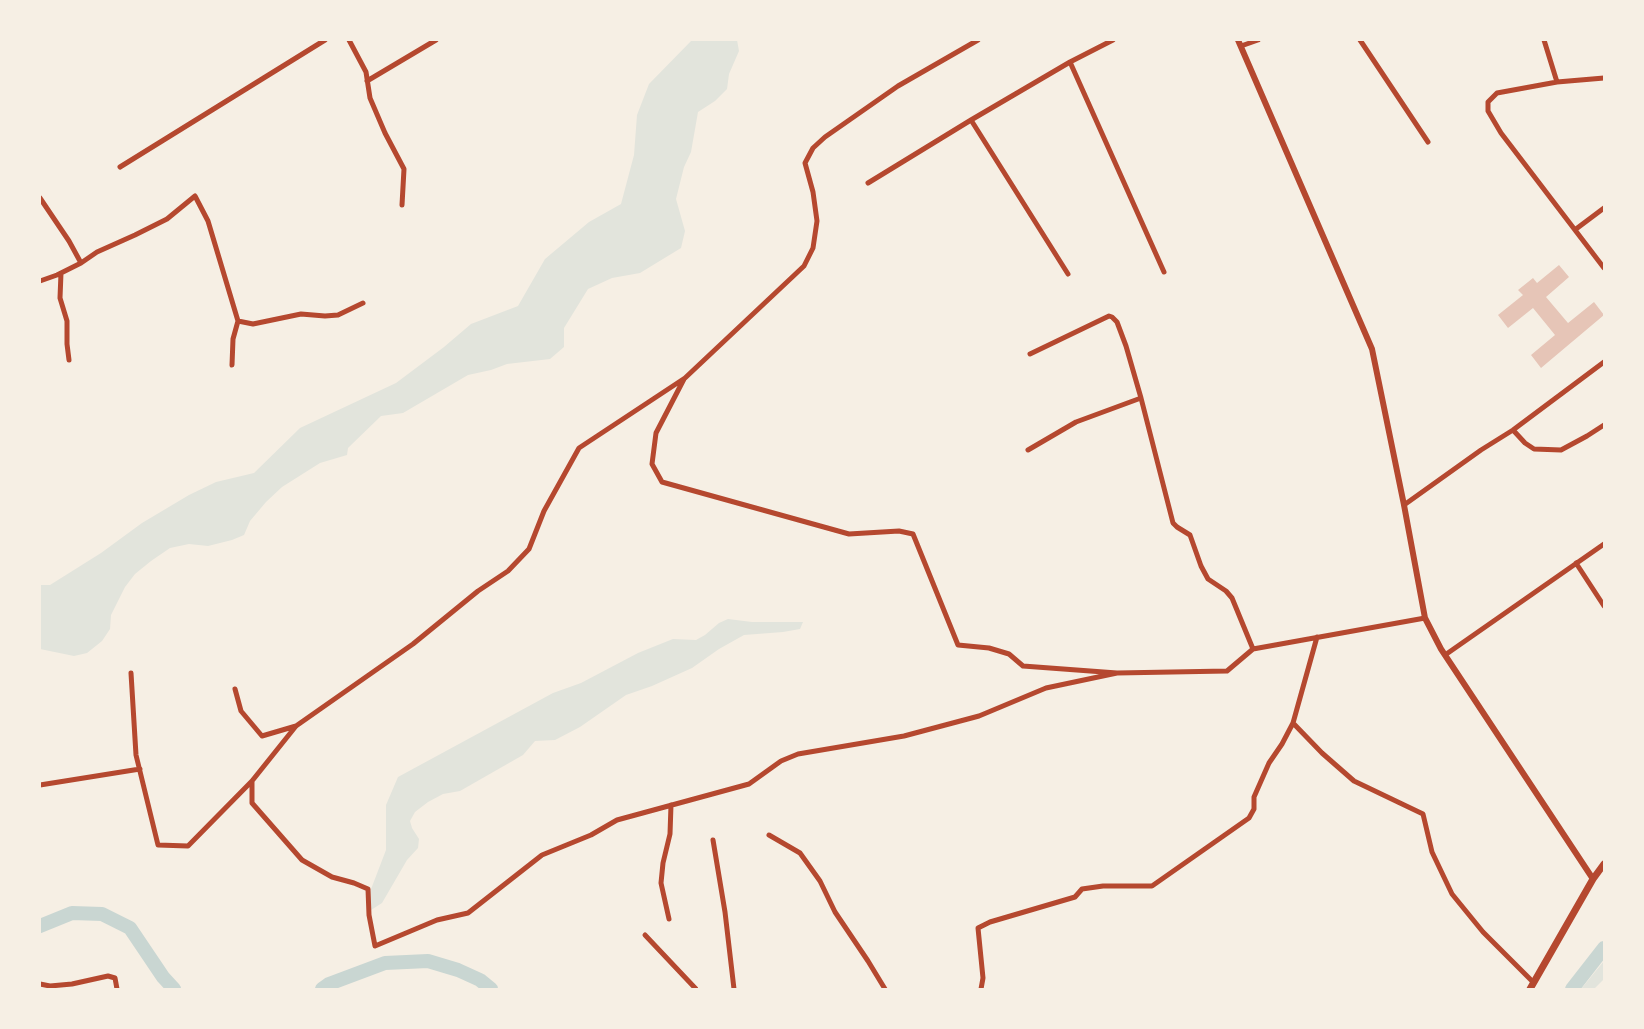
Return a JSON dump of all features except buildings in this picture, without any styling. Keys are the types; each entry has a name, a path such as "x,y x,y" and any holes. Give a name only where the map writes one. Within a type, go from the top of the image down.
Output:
{"main road":[{"path":"1532,986 1593,879 1604,864"}],"street":[{"path":"120,166 325,40"},
{"path":"349,40 366,72 370,98 385,133 404,169 402,205"},
{"path":"367,81 436,40"},
{"path":"131,673 136,755 158,845 188,846 252,781 296,726 413,644 478,591 508,571 529,549 544,511 579,448 685,378 804,266 813,248 817,221 813,192 805,162 813,148 824,137 898,86 978,40"},
{"path":"868,183 1070,62 1113,40"},
{"path":"1258,40 1240,43 1372,349 1425,618 1446,655 1593,879"},
{"path":"1360,40 1428,142"},
{"path":"1544,40 1557,82"},
{"path":"1070,62 1164,272"},
{"path":"1604,78 1557,82 1497,93 1488,102 1488,112 1501,133 1604,268"},
{"path":"971,120 1068,274"},
{"path":"40,280 61,273 97,252 136,236 167,219 195,196 208,221 238,321 233,339 232,365"},
{"path":"40,198 69,241 81,263"},
{"path":"1576,229 1604,208"},
{"path":"61,273 60,298 67,321 69,360"},
{"path":"238,321 254,324 301,314 338,315 363,303"},
{"path":"1030,354 1109,316 1117,322 1141,398 1173,523 1190,535 1208,579 1226,591 1232,598 1253,649"},
{"path":"1404,505 1481,450 1513,430 1604,362"},
{"path":"685,378 656,433 652,464 662,482 849,534 899,531 913,534 958,645 989,648 1009,654 1023,666 1118,673 1227,671 1253,649 1425,618"},
{"path":"1028,450 1076,422 1141,398"},
{"path":"1513,430 1525,443 1534,449 1561,450 1604,425"},
{"path":"1446,655 1604,544"},
{"path":"1576,563 1604,606"},
{"path":"981,989 983,978 978,928 999,919 1075,897 1082,889 1103,886 1152,886 1249,818 1254,809 1254,797 1269,763 1293,723 1317,637"},
{"path":"252,781 252,803 302,860 332,877 368,889 369,915 375,946 437,920 468,913 542,855 591,835 617,820 749,784 781,761 798,754 914,733 979,716 1046,688 1118,673"},
{"path":"235,689 241,711 262,736 296,726"},
{"path":"1293,723 1322,753 1354,781 1423,814 1432,852 1452,894 1482,932 1532,986"},
{"path":"40,785 140,769"},
{"path":"670,918 661,883 663,863 670,834 671,804"},
{"path":"769,835 800,853 820,881 835,912 885,989"},
{"path":"713,840 725,912 734,989"},
{"path":"645,935 696,989"},
{"path":"40,984 50,986 72,984 108,976 115,978 117,989"}],"shaded area":[{"path":"692,40 737,40 739,51 729,74 727,89 715,101 698,112 691,152 684,167 676,199 685,231 681,248 640,273 612,278 588,289 564,328 564,347 550,359 507,364 468,375 403,413 381,416 348,448 347,455 320,463 282,487 250,521 244,535 208,546 189,544 170,548 135,574 125,587 111,615 110,629 102,641 87,653 74,656 40,649 40,585 50,585 101,553 142,523 189,495 216,482 254,473 300,428 396,383 471,324 518,306 545,259 589,222 621,204 634,155 637,115 649,84"},
{"path":"728,619 752,622 803,622 800,629 744,635 719,649 692,668 652,686 626,695 580,727 555,740 535,741 523,755 460,791 443,794 428,802 415,812 410,821 419,839 418,848 407,860 382,903 371,910 368,897 386,850 386,805 398,777 553,693 581,683 638,653 673,639 696,640 719,623"},
{"path":"1604,961 1604,979 1594,989 1581,989"}],"waterway":[{"path":"40,926 72,913 102,914 130,928 163,977 174,989"},
{"path":"1572,989 1604,948"},
{"path":"322,989 329,984 385,963 428,961 458,970 480,980 491,989"}]}
